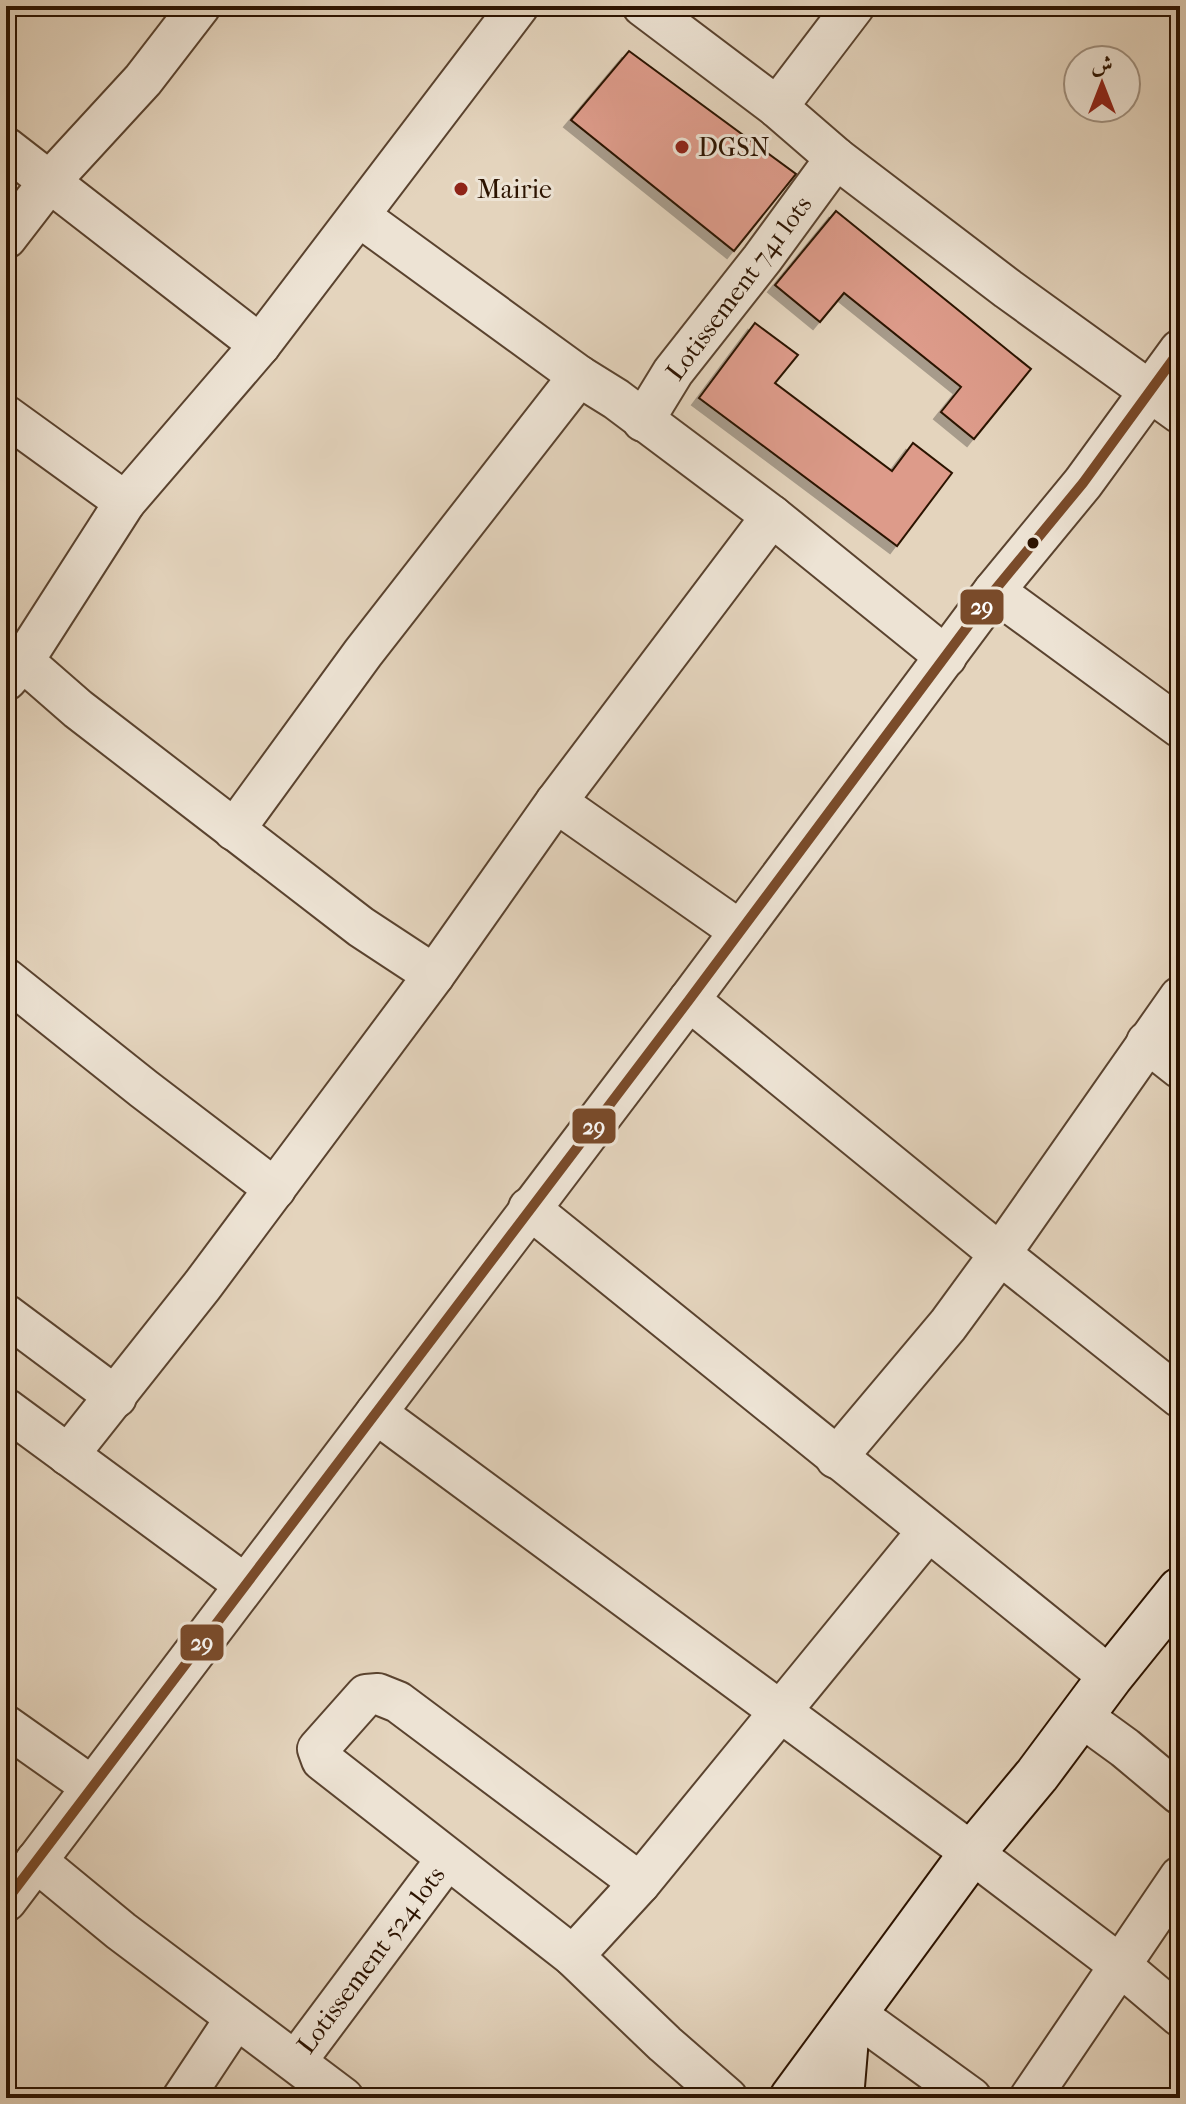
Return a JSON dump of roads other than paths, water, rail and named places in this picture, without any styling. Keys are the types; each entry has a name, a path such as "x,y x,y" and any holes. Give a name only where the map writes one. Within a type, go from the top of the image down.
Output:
{"street":[{"path":"6,238 50,181 143,80 200,6"},
{"path":"434,975 361,927 78,709 14,670 125,502 260,345 518,6"},
{"path":"643,6 1008,289 1165,402"},
{"path":"777,107 854,6"},
{"path":"6,148 260,345"},
{"name":"Lotissement 741 lots","path":"643,421 673,372 836,158"},
{"path":"359,216 579,376 616,399 772,516 946,657"},
{"path":"6,1901 689,1000 994,591 1083,483 1165,402 1180,350"},
{"path":"234,830 363,653 579,376"},
{"path":"6,416 125,502"},
{"path":"68,1455 275,1189 434,975 556,802 772,516"},
{"path":"994,591 1180,727"},
{"path":"556,802 740,931"},
{"path":"6,979 275,1189"},
{"path":"836,1458 948,1325 1180,997"},
{"path":"689,1000 1180,1397"},
{"path":"1147,1042 1180,1068"},
{"path":"529,1208 1110,1677"},
{"path":"6,1315 116,1397"},
{"path":"6,1409 244,1584"},
{"path":"376,1413 972,1853 1121,1966 1180,2016"},
{"path":"573,1956 640,1883 928,1531"},
{"path":"792,2098 972,1853 1037,1775 1180,1590"},
{"path":"640,1883 398,1702 378,1694 366,1695 318,1749 322,1760 573,1956 727,2098"},
{"path":"1081,1716 1180,1794"},
{"path":"6,1726 91,1786"},
{"name":"Lotissement 524 lots","path":"296,2061 447,1859"},
{"path":"36,1861 121,1931 343,2098"},
{"path":"1030,2098 1180,1877"},
{"path":"183,2098 236,2018"},
{"path":"841,2098 851,2020"},
{"path":"851,2020 971,2098"}],"place":[{"name":"DGSN","path":"682,147"},
{"name":"Mairie","path":"461,189"}]}
